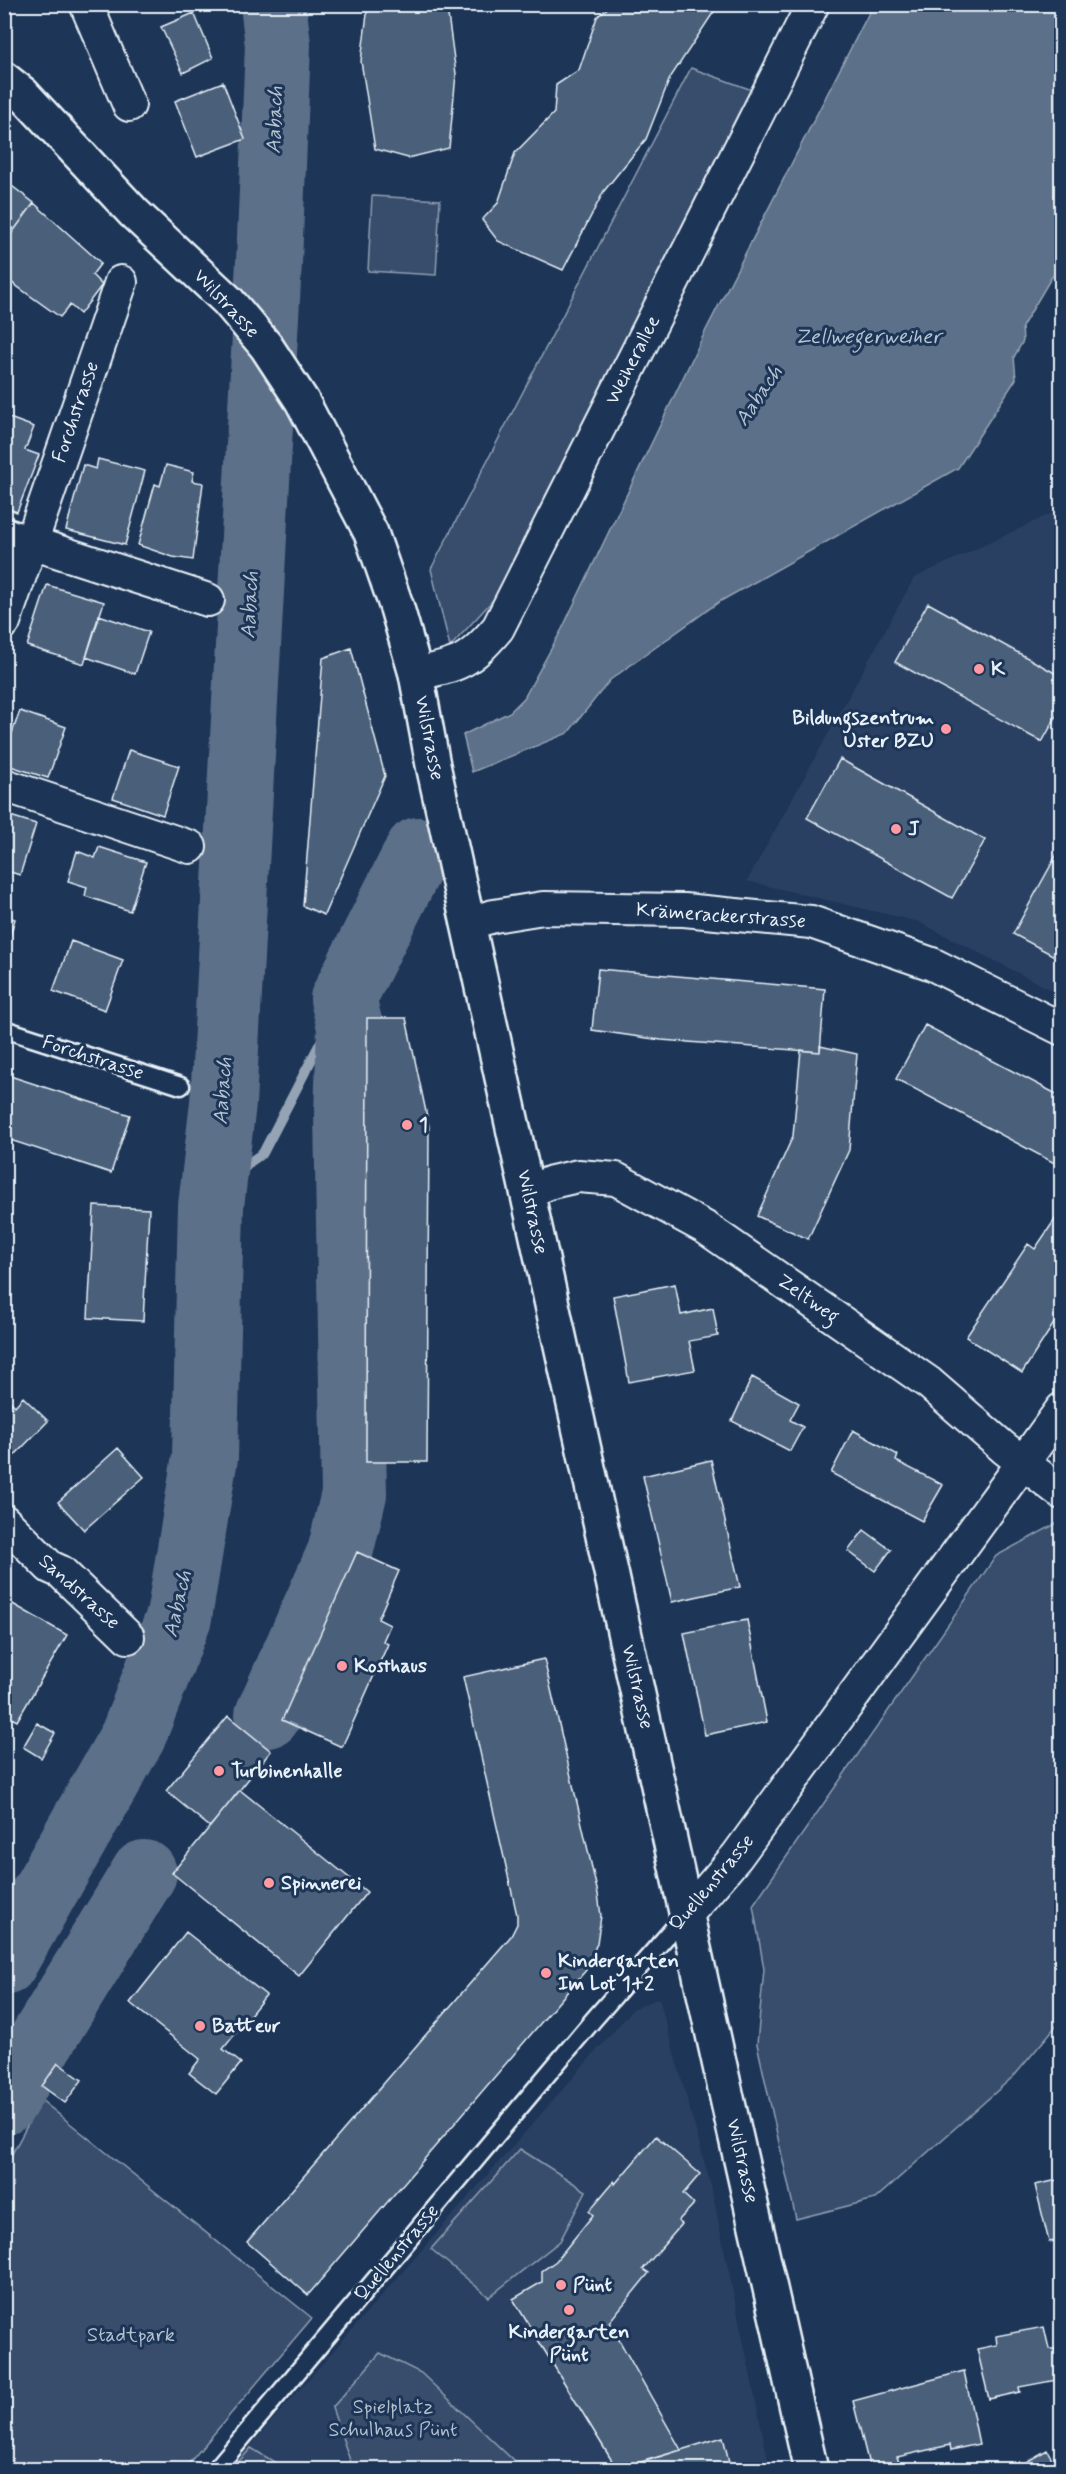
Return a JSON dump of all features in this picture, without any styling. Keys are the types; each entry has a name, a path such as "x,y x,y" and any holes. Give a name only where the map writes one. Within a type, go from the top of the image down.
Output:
{"street":[{"path":"87,4 129,105"},
{"name":"Weiherallee","path":"416,674 456,665 478,651 498,628 813,4"},
{"name":"Wilstrasse","path":"4,79 23,94 134,213 228,301 266,346 302,401 371,533 397,608 416,674 527,1192 811,2469"},
{"name":"Forchstrasse","path":"4,622 18,538 121,282"},
{"path":"18,538 208,600"},
{"path":"4,785 190,847"},
{"name":"Krämerackerstrasse","path":"468,923 543,908 684,910 811,922 932,964 1062,1029"},
{"name":"Zeltweg","path":"527,1192 552,1182 578,1176 616,1179 706,1228 929,1383 1022,1462 1062,1492"},
{"name":"Quellenstrasse","path":"688,1913 737,1856 1062,1409"},
{"name":"Sandstrasse","path":"4,1521 50,1567 61,1572 128,1637"}],"lane":[{"name":"Forchstrasse","path":"4,1029 181,1086"},
{"name":"Quellenstrasse","path":"215,2469 594,2019 688,1913"}],"shaded area":[{"name":"Bildungszentrum Uster BZU","path":"1061,509 1061,995 919,922 747,881 914,578"},
{"name":"Pünt","path":"659,1998 711,2186 770,2469 229,2470 634,2008"}],"green space":[{"path":"691,68 752,90 495,598 450,647 431,569"},
{"path":"372,196 440,200 436,275 368,271"},
{"path":"1061,1521 1061,2020 1015,2075 875,2199 796,2219 757,2044 764,1969 753,1905 996,1556"},
{"name":"Stadtpark","path":"41,2100 312,2318 184,2469 5,2469 5,2167"},
{"path":"520,2149 586,2191 560,2241 489,2297 431,2249"},
{"name":"Spielplatz Schulhaus Pünt","path":"380,2353 421,2373 513,2460 510,2469 353,2469 332,2408"},
{"path":"251,2448 286,2469 232,2469"}],"water":[{"name":"Zellwegerweiher","path":"873,5 1061,5 1061,267 1051,278 1022,327 1023,341 1014,357 1016,379 958,468 719,602 610,680 568,733 472,772 463,735 510,712 524,698 562,629 706,330"}],"building":[{"path":"365,4 448,4 456,74 449,148 408,158 375,149 361,61 367,14"},
{"path":"612,4 719,4 670,78 646,139 604,191 563,270 498,241 482,220 498,203 515,153 554,113 556,85 579,70 597,17"},
{"path":"194,13 213,58 183,73 161,27"},
{"path":"223,82 245,139 197,157 175,101"},
{"path":"4,180 34,203 4,244"},
{"path":"34,203 101,263 92,275 102,285 80,314 70,305 60,317 4,277 4,244"},
{"path":"4,416 34,427 25,450 39,455 17,512 4,507"},
{"path":"98,459 145,471 125,545 66,530 83,465 96,469"},
{"path":"166,465 194,472 192,481 203,483 193,560 173,557 138,545 155,484 160,486"},
{"path":"47,585 104,602 84,664 27,646"},
{"name":"K","path":"928,603 1062,677 1062,706 1042,742 895,662"},
{"path":"99,615 149,632 135,674 86,657"},
{"path":"351,648 385,776 324,915 303,906 323,658"},
{"path":"20,711 66,727 48,778 4,764 4,755"},
{"path":"129,750 179,766 163,815 113,798"},
{"name":"J","path":"840,759 985,840 952,898 807,818"},
{"path":"4,814 36,824 20,875 4,870"},
{"path":"1062,845 1062,960 1013,934"},
{"path":"99,847 146,862 130,911 85,896 87,887 68,881 77,851 95,858"},
{"path":"4,916 15,919 4,956"},
{"path":"71,941 123,960 105,1010 53,991"},
{"path":"598,969 825,989 820,1052 661,1040 592,1030"},
{"path":"367,1018 406,1018 429,1126 427,1462 366,1462"},
{"path":"925,1025 1062,1097 1062,1167 896,1079"},
{"path":"820,1046 857,1054 849,1150 808,1239 757,1216 793,1136 801,1050 820,1052"},
{"path":"4,1074 130,1115 111,1173 4,1138"},
{"path":"94,1206 149,1209 143,1321 88,1318"},
{"path":"1062,1209 1062,1311 1022,1373 966,1337 1028,1244 1035,1249"},
{"path":"675,1284 681,1315 713,1308 718,1336 689,1341 695,1370 629,1382 613,1296"},
{"path":"752,1377 799,1403 790,1420 803,1427 790,1451 732,1421"},
{"path":"4,1395 15,1406 23,1397 48,1421 10,1460 4,1455"},
{"path":"853,1430 898,1455 896,1461 943,1485 922,1521 831,1473"},
{"path":"118,1448 144,1477 84,1530 58,1502"},
{"path":"711,1460 740,1587 672,1602 643,1476"},
{"path":"864,1530 891,1550 875,1571 848,1551"},
{"name":"Kosthaus","path":"357,1552 399,1571 378,1619 390,1625 383,1641 388,1644 342,1747 282,1720"},
{"path":"4,1599 67,1635 17,1721 4,1714"},
{"path":"747,1620 767,1722 705,1735 684,1633"},
{"path":"544,1659 598,1894 601,1916 597,1943 586,1970 308,2295 247,2242 511,1936 517,1924 517,1915 463,1677"},
{"name":"Turbinenhalle","path":"228,1716 271,1751 210,1827 166,1791"},
{"path":"37,1723 55,1733 41,1758 23,1747"},
{"name":"Spinnerei","path":"240,1790 367,1892 299,1976 172,1873"},
{"name":"Batteur","path":"186,1932 266,1995 223,2049 241,2063 216,2094 189,2073 200,2059 130,2003"},
{"path":"58,2063 82,2080 65,2103 42,2086"},
{"name":"Kindergarten Pünt","path":"656,2136 700,2174 683,2194 694,2204 678,2221 682,2224 643,2269 649,2273 609,2322 681,2450 617,2469 513,2299 542,2282 542,2271 556,2261 593,2215 589,2211"},
{"path":"1062,2179 1062,2240 1049,2242 1035,2185"},
{"path":"1044,2327 1049,2349 1056,2349 1062,2379 1019,2387 1020,2392 989,2399 977,2349 997,2345 996,2336"},
{"path":"964,2371 979,2444 951,2450 950,2445 897,2457 899,2462 870,2469 853,2401"},
{"path":"723,2437 731,2470 617,2470 681,2450"},
{"path":"1047,2450 1058,2470 1012,2470"}],"waterway":[{"name":"Aabach","path":"4,1963 133,1736 179,1617 205,1457 211,1206 223,1103 269,262 278,45 273,4"},
{"path":"268,1715 340,1553 354,1494 347,1114 350,1026 343,999 418,850"},
{"name":"Aabach","path":"211,1206 250,1162 263,1153 343,999"},
{"path":"4,2102 144,1873"}],"place":[{"name":"K","path":"979,669"},
{"name":"Bildungszentrum Uster BZU","path":"946,729"},
{"name":"J","path":"896,829"},
{"name":"1","path":"407,1125"},
{"name":"Kosthaus","path":"342,1666"},
{"name":"Turbinenhalle","path":"219,1771"},
{"name":"Spinnerei","path":"269,1883"},
{"name":"Kindergarten Im Lot 1+2","path":"546,1973"},
{"name":"Batteur","path":"200,2026"},
{"name":"Pünt","path":"561,2285"},
{"name":"Kindergarten Pünt","path":"569,2310"}]}
